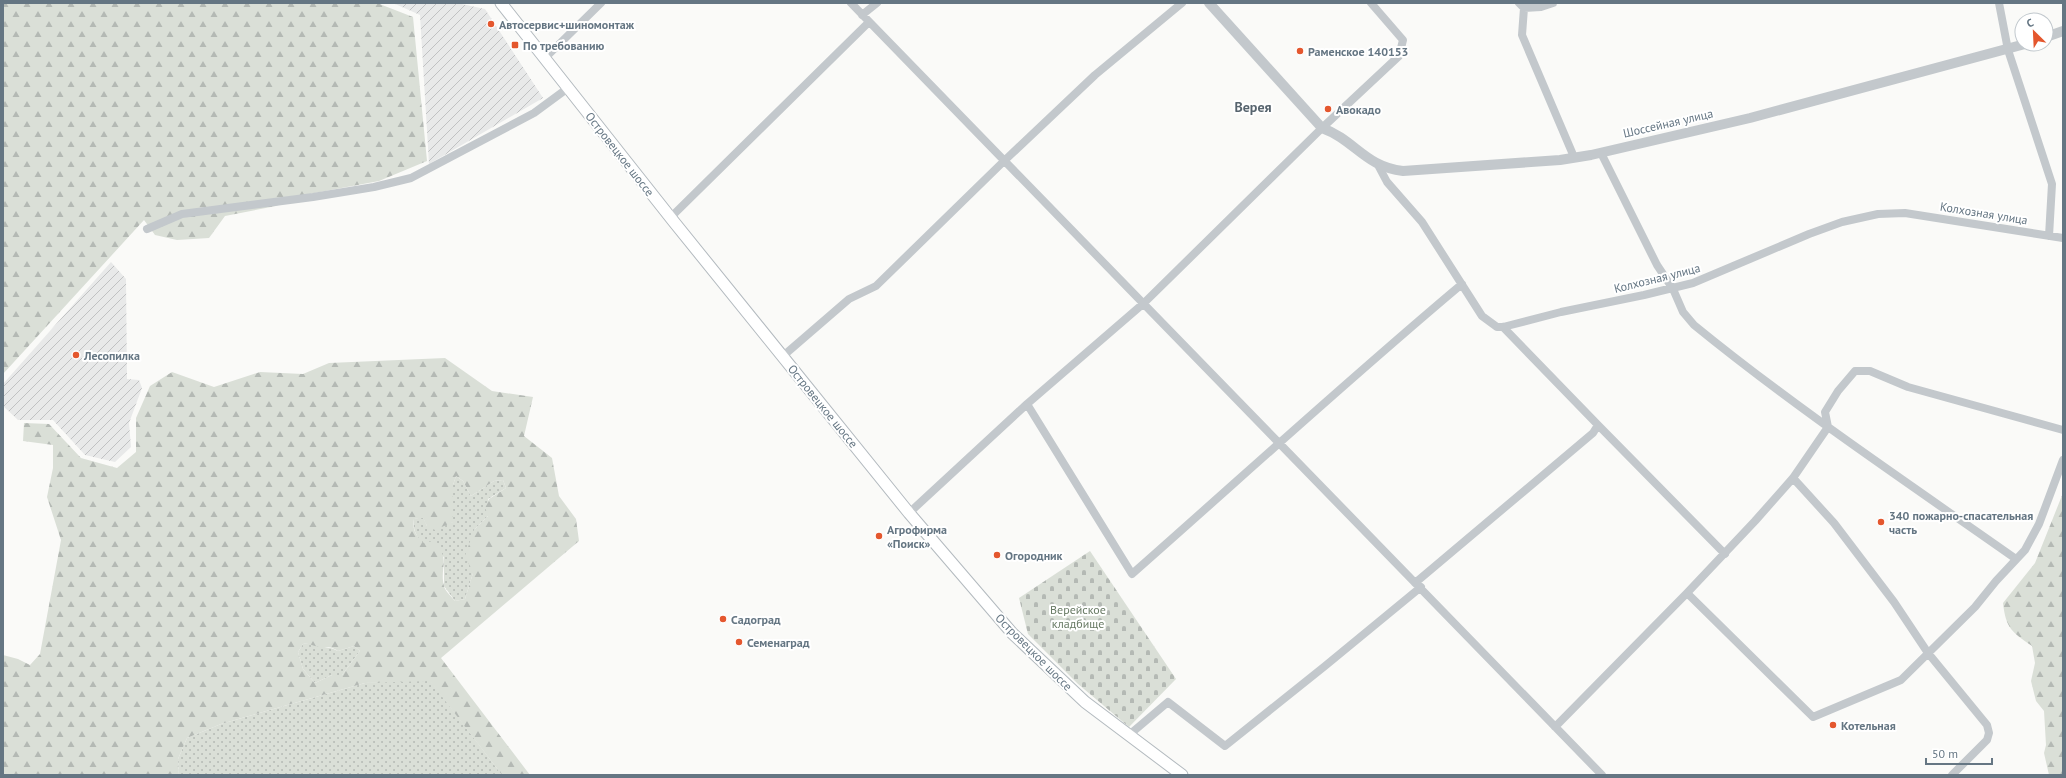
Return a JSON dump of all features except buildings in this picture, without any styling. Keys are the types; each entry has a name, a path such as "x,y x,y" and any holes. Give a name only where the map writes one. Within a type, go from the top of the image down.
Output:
{"main road":[{"name":"Островецкое шоссе","path":"501,3 670,218 909,513 1012,633 1085,702 1182,775"}],"street":[{"path":"544,59 601,3"},
{"path":"851,3 1281,443 1398,567 1418,585 1602,775"},
{"path":"862,15 877,3"},
{"path":"783,356 849,299 876,286 1004,161 1095,75 1182,3"},
{"path":"1209,3 1322,128"},
{"path":"909,513 1028,404 1144,303 1322,128 1399,56 1403,40 1371,3"},
{"path":"1553,3 1541,7 1522,5 1522,35 1574,157"},
{"path":"1999,3 2008,50 2052,184 2050,236"},
{"path":"670,218 869,22"},
{"name":"Шоссейная улица","path":"1322,128 1341,136 1378,165 1393,170 1415,171 1574,157 1601,153 1750,118 2014,48"},
{"path":"148,228 182,214 313,197 374,187 411,178 534,113 568,88"},
{"path":"1601,153 1657,265 1673,289 1683,312 1694,325 1828,427 2016,559"},
{"path":"1378,165 1386,182 1422,222 1482,316 1497,327 1503,327 1725,554"},
{"name":"Колхозная улица","path":"1503,327 1561,312 1673,289 1712,276 1764,253 1842,222 1878,214 1904,213 2063,238"},
{"path":"1028,404 1132,574 1281,443 1355,374 1462,284"},
{"path":"1555,727 1725,554 1793,478 1828,427 1825,412 1855,371 1870,371 1908,387 2063,430"},
{"path":"1129,735 1168,702 1224,746 1325,666 1593,433 1598,425"},
{"path":"1687,593 1813,716 1901,680 1975,608 2025,550 2039,524 2063,460"},
{"path":"1793,478 1834,523 1894,602 1928,654 1987,725 1989,733 1987,740 1952,775"}],"shaded area":[{"path":"393,3 457,3 485,9 543,98 429,164 420,15"},
{"path":"111,262 126,279 127,379 139,380 142,388 129,423 131,447 115,462 85,455 53,420 18,420 3,406 3,384"}],"green space":[{"path":"3,3 377,3 413,17 427,161 379,181 304,195 276,206 225,216 209,238 177,240 155,235 144,220 3,374"},
{"path":"445,358 492,391 533,397 524,436 552,458 559,496 576,519 579,541 441,658 530,775 502,775 430,681 365,683 221,724 187,738 178,759 179,775 3,775 3,655 18,659 30,665 40,654 61,540 47,497 53,468 53,445 23,441 24,423 49,424 81,458 117,468 136,452 136,418 150,386 172,372 214,387 260,372 303,374 329,363","holes":["456,476 463,481 471,496 494,481 503,480 506,488 489,499 485,507 488,516 474,530 465,556 473,573 465,599 455,601 444,586 444,558 442,553 433,541 424,543 421,540 415,532 414,519 423,518 427,526 435,530 453,522 453,485","303,644 317,647 329,647 338,651 354,646 360,651 342,675 332,675 315,683 303,669 298,652"]},
{"path":"456,476 463,481 471,496 494,481 503,480 506,488 488,499 488,516 474,530 473,573 465,599 455,601 444,586 444,557 418,538 415,532 414,519 423,517 427,526 453,522 453,485"},
{"path":"2063,493 2063,775 2049,775 2044,753 2046,745 2044,711 2036,701 2031,681 2035,663 2032,646 2011,629 2006,619 2003,603 2035,563"},
{"name":"Верейское кладбище","path":"1090,551 1176,679 1129,727 1078,684 1028,634 1019,598"},
{"path":"311,643 338,651 354,646 360,651 342,675 332,675 315,683 303,669 298,652 303,644"},
{"path":"430,680 502,775 179,775 178,759 187,738 221,724 365,683"}],"place":[{"name":"Автосервис+шиномонтаж","path":"491,24"},
{"name":"По требованию","path":"515,45"},
{"name":"Раменское 140153","path":"1300,51"},
{"name":"Авокадо","path":"1328,109"},
{"name":"Лесопилка","path":"76,355"},
{"name":"340 пожарно-спасательная часть","path":"1881,522"},
{"name":"Агрофирма «Поиск»","path":"879,536"},
{"name":"Огородник","path":"997,555"},
{"name":"Садоград","path":"723,619"},
{"name":"Семенаград","path":"739,642"},
{"name":"Котельная","path":"1833,725"}],"district":[{"name":"Верея","path":"1253,107"}]}
